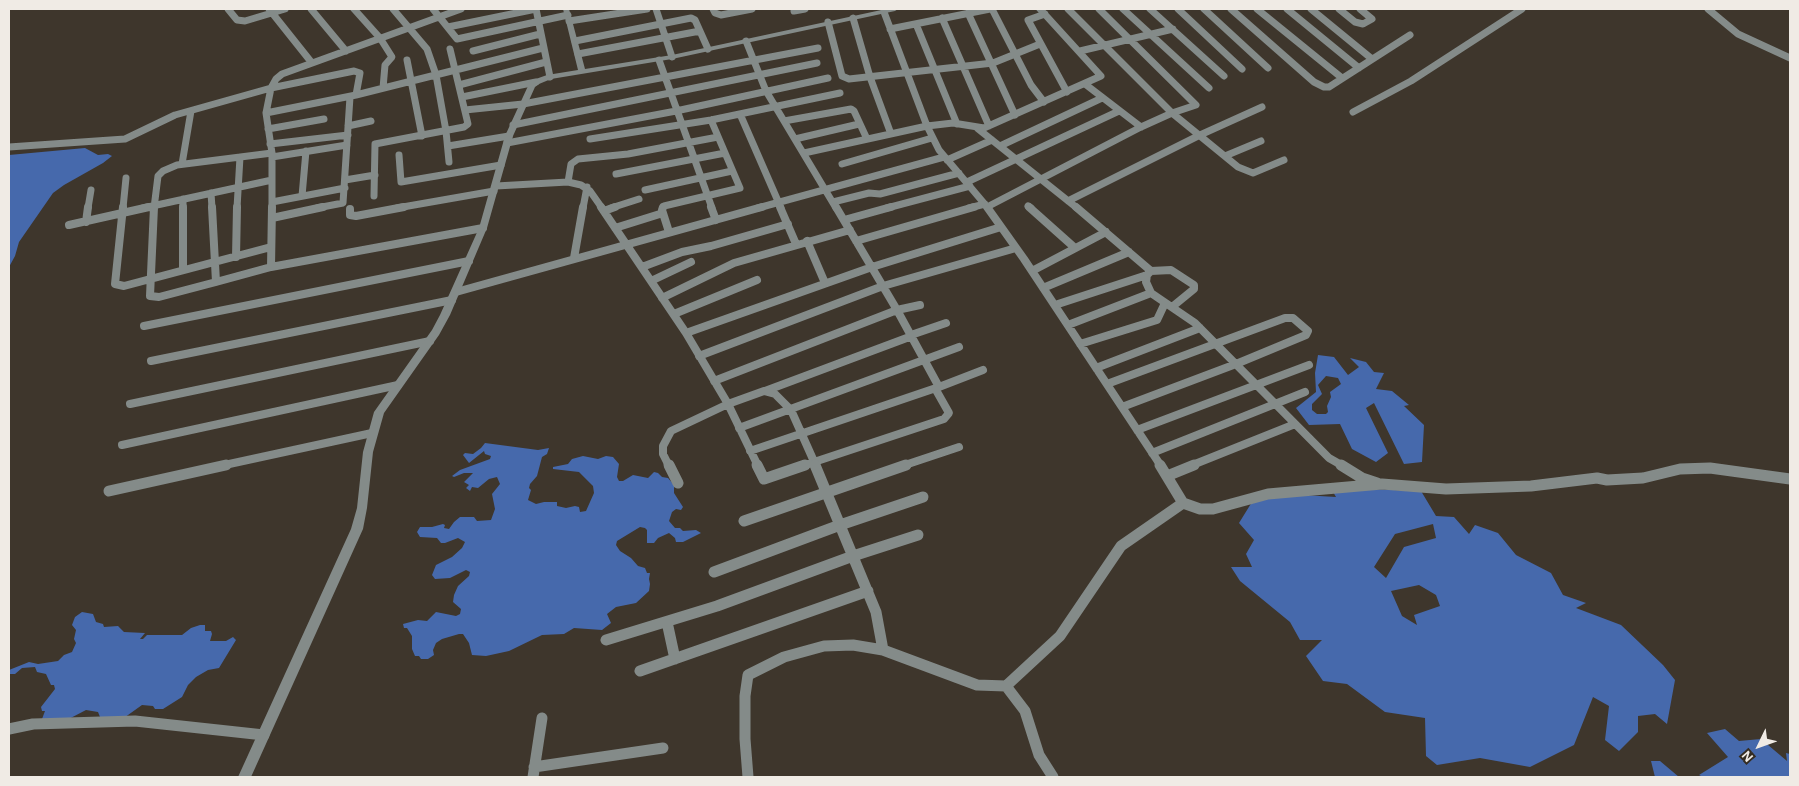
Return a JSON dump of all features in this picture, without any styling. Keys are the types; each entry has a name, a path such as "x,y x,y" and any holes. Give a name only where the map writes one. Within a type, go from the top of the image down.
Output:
{"street":[{"path":"228,9 237,20 241,21 250,20 271,11 285,9"},
{"path":"311,9 346,51"},
{"path":"354,9 380,38 392,56 391,60 385,65 383,88"},
{"path":"393,9 428,49 436,75 446,131 449,162"},
{"path":"433,9 441,16 457,39 568,13 646,9"},
{"path":"271,267 272,155 266,113 271,88 276,79 282,74 461,9"},
{"path":"448,27 531,9 537,11 537,21 550,77"},
{"path":"656,9 672,57"},
{"path":"713,9 715,13 721,15 752,9"},
{"path":"794,11 805,9"},
{"path":"462,97 536,82 550,77 659,60 895,9"},
{"path":"890,29 991,9 1031,85 1044,102"},
{"path":"1068,9 1172,113 1249,173 1284,160"},
{"path":"856,241 986,206 1141,127 1196,105 1099,9"},
{"path":"1122,9 1209,88"},
{"path":"1150,9 1224,76"},
{"path":"1178,9 1242,69"},
{"path":"1204,9 1268,68"},
{"path":"1231,9 1319,86 1329,87 1410,35"},
{"path":"1257,9 1342,78"},
{"path":"1287,9 1359,68"},
{"path":"1311,9 1372,59"},
{"path":"1340,9 1355,22 1363,24 1372,19 1360,9"},
{"path":"1353,112 1411,81 1522,9"},
{"path":"1708,9 1738,34 1790,58"},
{"path":"271,11 312,63"},
{"path":"804,153 926,126 957,124 977,128 990,126 1067,92 1101,76 1043,11 1028,19 1067,92"},
{"path":"884,12 932,138 986,206 1044,288 1183,503 1200,509 1212,509 1268,494 1382,484 1446,489 1522,486 1597,478 1606,480 1643,478 1680,469 1710,468 1790,479"},
{"path":"568,13 582,72"},
{"path":"968,13 993,63 1015,115"},
{"path":"575,41 692,18 708,49"},
{"path":"853,18 870,78 891,134"},
{"path":"942,18 990,126"},
{"path":"828,22 842,76 849,79 993,63 1040,44"},
{"path":"916,24 957,124"},
{"path":"1080,51 1173,29"},
{"path":"578,54 700,31"},
{"path":"473,50 540,34"},
{"path":"350,210 350,216 356,216 495,189 568,182 587,187 686,333 728,404 764,479 944,419 949,413 925,360 872,267 766,91 746,41"},
{"path":"266,113 353,96 543,48"},
{"path":"465,110 523,104 818,48"},
{"path":"374,196 375,144 467,126 450,49"},
{"path":"407,60 422,136"},
{"path":"659,60 716,220"},
{"path":"459,85 546,62"},
{"path":"513,125 817,63"},
{"path":"9,147 116,141 133,136 164,119 190,110 271,88 357,71 360,73 353,96 348,126 344,201 339,205 272,218"},
{"path":"448,146 508,139 676,111 828,78"},
{"path":"244,777 357,529 372,433 380,412 430,341 454,296 483,228 513,125 536,82"},
{"path":"1084,84 1141,127"},
{"path":"590,139 681,126 840,93"},
{"path":"1000,146 1102,98"},
{"path":"1068,201 1200,135 1262,107"},
{"path":"784,121 850,109 854,111 867,139"},
{"path":"182,164 190,110"},
{"path":"844,220 968,184 1119,111"},
{"path":"740,114 796,244"},
{"path":"268,129 324,119"},
{"path":"669,232 662,208 666,205 739,189 710,120"},
{"path":"348,126 371,121"},
{"path":"795,139 859,124"},
{"path":"977,128 1106,232 1149,273"},
{"path":"270,144 348,135"},
{"path":"568,182 571,164 578,159 628,154 718,137"},
{"path":"842,164 932,138"},
{"path":"151,361 454,296 574,258 946,158 992,140"},
{"path":"1225,156 1261,141"},
{"path":"347,145 182,164 169,168 158,176 154,206 150,296 154,298 271,267 483,228"},
{"path":"302,196 306,151"},
{"path":"616,174 725,152"},
{"path":"398,155 401,182 501,165"},
{"path":"236,257 237,187 240,157"},
{"path":"645,190 732,171"},
{"path":"833,202 869,193 880,194 959,173"},
{"path":"272,202 302,196 375,174"},
{"path":"126,178 115,284 124,286 272,248"},
{"path":"69,225 272,180"},
{"path":"574,258 587,187"},
{"path":"86,222 91,190"},
{"path":"210,193 216,282"},
{"path":"183,270 184,199"},
{"path":"604,211 639,199"},
{"path":"1028,206 1075,248"},
{"path":"614,228 663,213"},
{"path":"642,267 682,252 712,246 788,224"},
{"path":"686,333 872,267 1001,227"},
{"path":"662,298 734,263 850,230"},
{"path":"1032,271 1106,232"},
{"path":"807,241 825,283"},
{"path":"699,356 883,286 1016,248"},
{"path":"1044,288 1129,252"},
{"path":"144,326 469,261"},
{"path":"651,281 691,262"},
{"path":"1055,305 1163,269 1171,270 1194,285 1194,288 1168,305 1158,320 1080,344"},
{"path":"1149,273 1146,282 1151,293 1200,328 1329,458 1362,478 1382,484"},
{"path":"674,314 757,280"},
{"path":"1068,325 1151,293"},
{"path":"714,381 897,310 920,305"},
{"path":"1107,384 1217,345 1285,318 1293,318 1308,331 1306,335 1236,364 1122,407"},
{"path":"678,483 663,454 663,446 671,431 728,404 946,324"},
{"path":"1096,368 1200,328"},
{"path":"130,404 430,341"},
{"path":"739,428 960,347"},
{"path":"1137,430 1309,365"},
{"path":"750,452 937,388 983,370"},
{"path":"122,445 398,385"},
{"path":"764,391 774,394 782,400 791,410 802,433 876,612 883,650"},
{"path":"1152,454 1305,392"},
{"path":"1167,476 1295,424"},
{"path":"108,491 372,433"},
{"path":"744,521 959,447"},
{"path":"714,572 840,525 923,498"},
{"path":"748,777 745,696 748,675 784,657 824,646 853,645 883,650 977,685 1006,686 1060,636 1121,546 1183,503"},
{"path":"606,640 717,606 853,556 918,535"},
{"path":"640,671 868,591"},
{"path":"667,622 676,659"},
{"path":"1006,686 1025,711 1039,755 1052,777"},
{"path":"542,718 534,772 663,748"},
{"path":"9,729 33,724 136,721 264,735"}],"water":[{"path":"85,148 98,155 108,154 112,156 53,193 19,242 9,267 9,155"},
{"path":"1318,355 1334,357 1348,375 1359,367 1350,358 1366,362 1374,372 1384,373 1376,389 1392,391 1409,405 1404,406 1424,425 1422,462 1404,464 1374,403 1366,408 1388,453 1376,462 1352,449 1340,424 1309,425 1296,408 1316,392 1315,373","holes":["1326,376 1338,378 1341,384 1330,392 1331,397 1327,406 1328,412 1326,414 1317,414 1312,410 1312,404 1322,394 1318,385"]},
{"path":"485,443 538,450 549,448 547,454 542,457 537,476 530,484 529,488 531,490 528,500 536,504 557,502 557,506 566,508 575,506 579,507 580,512 586,511 594,493 593,486 579,472 553,469 553,467 568,464 572,459 583,456 598,459 606,456 613,457 619,464 617,477 619,481 623,481 633,475 648,478 654,472 658,473 662,477 668,478 674,485 674,493 683,507 681,510 676,509 672,512 669,521 675,528 680,528 683,531 696,530 701,533 683,542 676,542 675,538 669,533 658,538 654,543 647,543 647,530 640,527 617,541 616,545 620,551 631,558 638,566 645,568 647,573 650,573 649,591 636,603 616,607 607,614 611,623 602,630 574,628 564,634 542,635 509,651 486,656 472,655 469,643 463,634 459,634 442,639 436,643 433,650 434,655 428,659 421,659 419,656 415,656 412,649 412,636 407,628 404,628 403,624 418,620 427,621 436,612 456,616 460,614 461,609 453,602 454,595 458,586 469,576 470,572 466,570 450,578 435,579 432,575 436,565 452,557 462,548 465,542 458,538 441,543 437,538 420,537 417,532 420,527 432,527 443,524 445,525 444,528 449,529 460,517 474,517 477,521 491,520 495,509 492,494 500,484 497,477 489,479 478,488 472,487 470,491 466,488 469,485 464,482 473,473 452,476 460,470 490,459 491,456 485,454 484,451 469,463 463,455 465,453 473,454"},
{"path":"1339,488 1421,491 1436,516 1454,517 1469,534 1475,525 1498,533 1516,555 1551,573 1563,595 1586,603 1576,608 1621,625 1663,665 1675,680 1667,724 1655,714 1638,716 1638,732 1619,751 1605,740 1609,706 1593,697 1574,745 1530,767 1480,758 1437,765 1426,756 1425,718 1385,712 1347,684 1323,681 1306,656 1322,640 1300,640 1290,622 1240,581 1231,567 1252,567 1246,554 1254,540 1239,523 1252,502 1286,494 1336,497 1332,490","holes":["1433,524 1436,538 1404,547 1386,578 1374,567 1395,534","1419,585 1436,595 1440,606 1414,615 1417,625 1402,616 1391,591"]},
{"path":"82,612 93,614 96,622 103,624 104,627 118,626 124,632 145,633 140,639 147,635 182,635 191,628 205,625 205,631 211,631 212,634 210,641 226,641 233,637 236,640 219,668 208,670 196,677 188,685 182,697 163,709 142,705 121,720 102,722 98,712 86,710 63,722 42,719 45,711 42,711 41,707 55,689 54,685 51,685 46,674 37,672 35,667 22,668 15,674 9,674 9,670 29,662 38,664 58,661 64,655 72,652 76,643 74,639 76,630 72,625 75,617"},
{"path":"1725,729 1739,741 1761,739 1787,761 1786,753 1790,754 1790,777 1703,777 1699,775 1728,757 1707,733"},
{"path":"1651,761 1660,761 1679,777 1655,777"}]}
